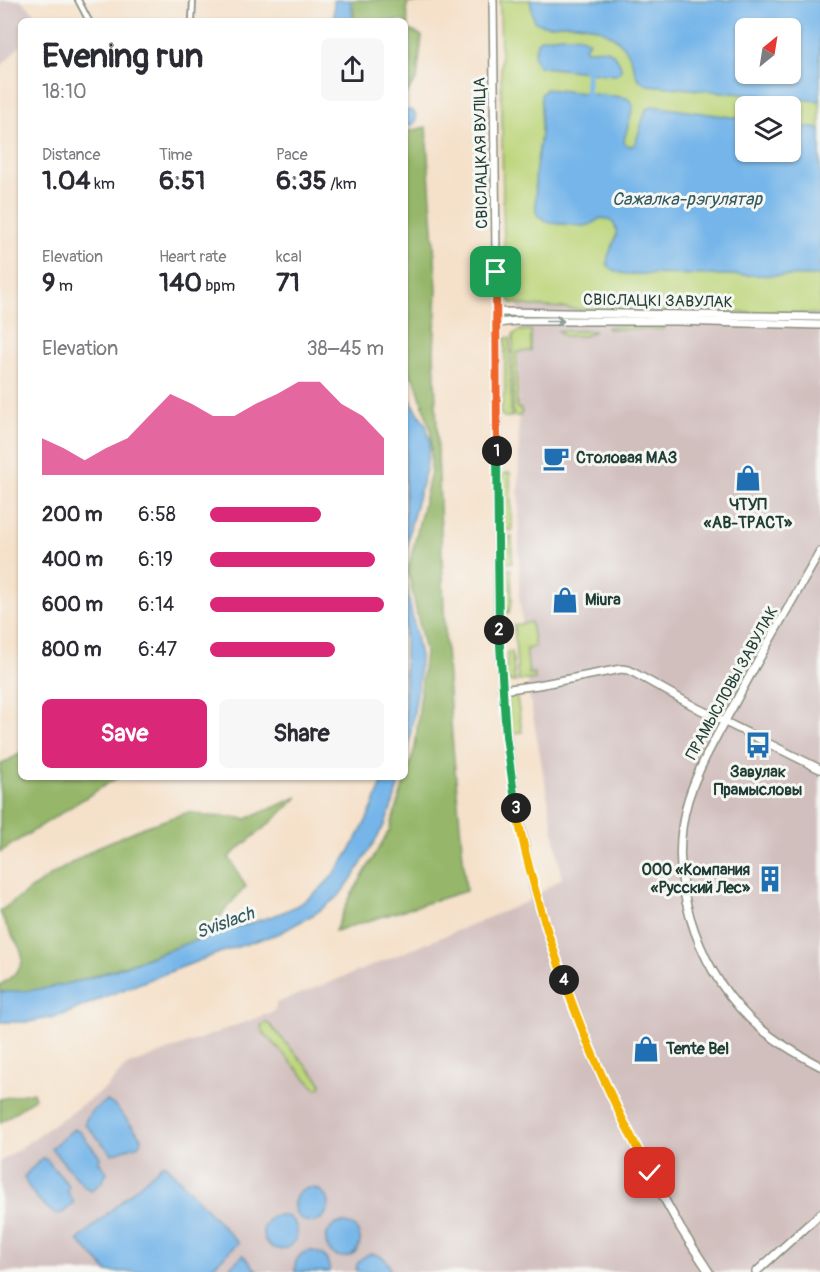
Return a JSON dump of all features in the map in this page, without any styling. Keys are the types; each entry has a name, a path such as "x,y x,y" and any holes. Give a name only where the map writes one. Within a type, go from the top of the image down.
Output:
{"street":[{"path":"78,0 87,18"},
{"path":"192,18 193,0"},
{"name":"СВІСЛАЦКАЯ ВУЛІЦА","path":"493,0 498,619 508,749 522,836 549,940 595,1062 624,1123 681,1229 708,1272"},
{"name":"СВІСЛАЦКІ ЗАВУЛАК","path":"496,312 820,317"},
{"name":"СВІСЛАЦКІ ЗАВУЛАК","path":"497,323 676,321 820,325"},
{"name":"ПРАМЫСЛОВЫ ЗАВУЛАК","path":"820,552 724,721 697,774 686,809 681,861 688,909 704,953 729,996 761,1029 820,1066"},
{"path":"502,690 621,669 636,673 724,721 820,769"},
{"path":"756,1272 820,1214"}],"shaded area":[{"path":"0,0 21,0 40,18 18,18 18,48 0,67"},
{"path":"820,0 820,1272 0,1272 0,1162 106,1088 126,1066 275,1011 276,1003 526,902 562,878 530,699 519,593 518,106 735,30 735,84 801,84 801,18 769,18"}],"green space":[{"path":"352,0 434,0 434,2 407,3 408,18 355,18"},
{"path":"500,0 820,0 820,314 588,310 512,303 506,295"},
{"path":"408,29 422,36 417,79 408,91"},
{"path":"426,127 437,289 434,352 445,634 466,891 335,931 349,899 389,831 405,780 408,780 408,770 415,748 425,652 408,571 431,472 431,431 415,380 408,373 408,131"},
{"path":"659,325 663,329 608,329 607,327"},
{"path":"531,330 531,351 517,352 517,407 522,412 520,416 513,416 513,335 518,331"},
{"path":"558,331 595,331 585,336 564,336"},
{"path":"505,338 510,338 511,417 504,417 500,413 505,390"},
{"path":"505,473 510,473 512,531 502,528 501,477"},
{"path":"512,537 512,563 503,562 502,543 506,538"},
{"path":"511,569 512,601 508,613 500,570"},
{"path":"531,622 535,647 526,649 529,674 534,673 535,679 518,681 514,625"},
{"path":"507,652 512,652 515,682 509,681 506,677"},
{"path":"516,691 522,732 511,733 508,697 511,692"},
{"path":"18,755 18,780 113,780 0,852 0,765"},
{"path":"298,797 229,857 246,887 205,937 65,985 37,991 0,992 0,985 13,975 20,966 22,958 21,950 0,911 47,878 98,847 144,827 189,812 246,819"},
{"path":"265,1023 269,1024 320,1081 320,1088 316,1089 262,1031 261,1026"},
{"path":"33,1092 35,1098 0,1123 0,1099"}],"water":[{"path":"334,0 350,0 353,18 334,18"},
{"path":"530,0 820,0 820,101 801,99 801,96 766,96 647,85 637,77 632,61 621,43 606,32 580,24 540,24 534,21"},
{"path":"563,36 584,38 589,42 585,47 587,50 605,49 617,58 621,70 615,75 537,65 534,56 537,42 542,38"},
{"name":"Сажалка-рэгулятар","path":"546,89 629,99 633,108 624,140 625,144 630,146 636,142 646,110 652,106 735,118 735,162 801,162 801,126 820,129 820,276 626,274 614,271 607,260 616,231 611,221 601,218 583,226 550,223 538,216 535,175 541,134 541,95"},
{"path":"408,110 413,111 416,121 408,126"},
{"path":"408,396 426,425 430,442 426,469 408,543"},
{"path":"408,594 420,656 408,748"},
{"path":"383,780 400,780 385,824 355,874 339,896 316,913 280,933 219,953 63,1015 29,1022 0,1022 0,992 27,991 81,980 269,917 297,905 310,897 332,876 350,850"},
{"path":"107,1101 115,1106 142,1138 139,1145 112,1154 85,1124 90,1114"},
{"path":"74,1129 80,1132 100,1157 99,1162 107,1172 102,1182 91,1191 51,1148"},
{"path":"43,1158 69,1186 67,1191 74,1202 64,1212 56,1215 37,1198 24,1177"},
{"path":"164,1163 238,1243 207,1272 108,1272 78,1240"},
{"path":"311,1188 323,1193 328,1205 323,1217 311,1222 299,1217 294,1205 299,1193"},
{"path":"280,1215 292,1220 297,1232 292,1244 280,1249 268,1244 263,1232 268,1220"},
{"path":"343,1223 355,1228 360,1240 355,1252 343,1257 331,1252 326,1240 331,1228"},
{"path":"309,1251 318,1252 324,1257 328,1263 329,1272 295,1272 298,1259"},
{"path":"370,1254 384,1258 390,1272 356,1272 360,1261"},
{"path":"243,1255 258,1272 225,1272"}],"waterway":[{"path":"587,93 588,72"}],"place":[{"name":"Столовая МАЗ","path":"556,458"},
{"name":"ЧТУП «АВ-ТРАСТ»","path":"748,478"},
{"name":"Miura","path":"565,600"},
{"name":"Завулак Прамысловы","path":"758,745"},
{"name":"ООО «Компания «Русский Лес»","path":"770,879"},
{"name":"Tente Bel","path":"646,1049"}],"route":[{"path":"496,272 498,619 506,736 516,805 534,889 566,987 595,1062 650,1173"}],"water label":[{"name":"Svislach","path":"225,923"}]}
